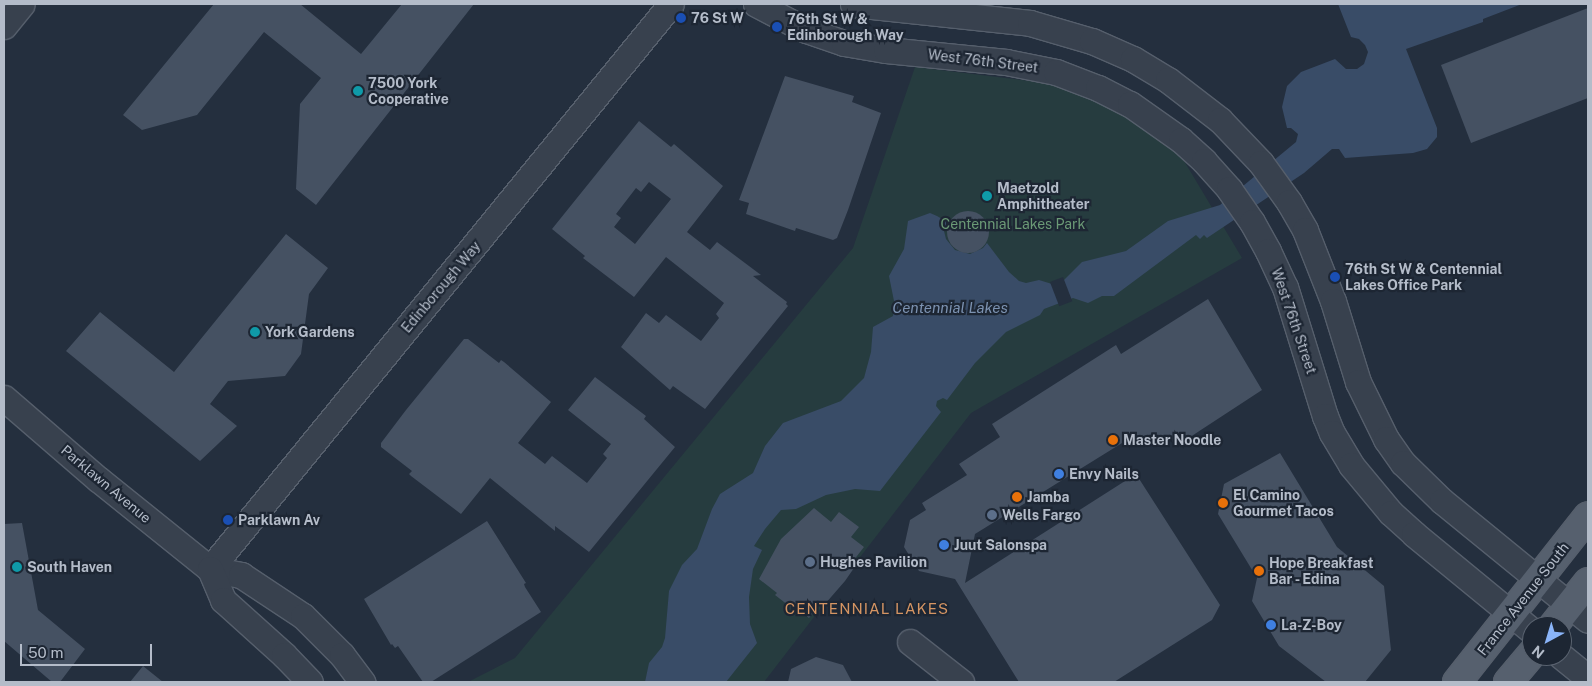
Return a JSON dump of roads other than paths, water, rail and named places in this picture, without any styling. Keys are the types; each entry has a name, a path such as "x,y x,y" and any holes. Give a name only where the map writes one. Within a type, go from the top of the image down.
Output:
{"main road":[{"name":"France Avenue South","path":"1457,682 1588,516"},
{"path":"1571,616 1588,582"},
{"path":"1508,682 1522,665"}],"street":[{"path":"4,26 22,4"},
{"name":"Edinborough Way","path":"210,569 671,4"},
{"name":"West 76th Street","path":"756,4 806,30 844,43 886,50 1006,62 1056,72 1112,95 1157,121 1204,161 1222,181 1244,209 1268,251 1285,287 1325,416 1341,451 1391,513 1522,623"},
{"path":"853,4 1030,23 1092,41 1133,59 1168,80 1220,120 1252,153 1289,202 1305,230 1333,301 1358,382 1386,438 1403,463 1426,488 1538,580 1569,616"},
{"name":"Parklawn Avenue","path":"4,398 98,478 210,569 241,575 304,616 342,655 362,682"},
{"name":"Parklawn Avenue","path":"210,569 222,600 284,655 310,682"},
{"path":"910,642 961,682"},
{"path":"1572,665 1588,678"}],"water":[{"name":"Centennial Lakes","path":"1338,4 1522,4 1483,19 1483,22 1406,49 1437,128 1437,137 1427,149 1413,153 1345,158 1339,149 1332,149 1304,173 1207,238 1204,235 1200,239 1196,235 1114,296 1102,296 1088,303 1073,298 1044,309 1040,315 1006,332 975,363 947,400 943,398 937,401 936,406 941,412 880,491 855,489 826,495 796,509 781,510 765,529 754,546 762,550 753,569 749,597 750,624 757,643 726,682 645,682 649,663 662,647 665,638 669,591 682,565 697,549 712,509 720,494 753,473 765,446 783,423 841,401 864,378 871,352 873,327 893,316 894,301 889,276 904,249 908,221 930,213 937,216 947,222 944,231 946,239 955,250 970,254 983,248 987,243 1009,272 1019,281 1026,283 1039,280 1052,284 1064,280 1082,262 1126,251 1168,221 1220,205 1296,142 1298,134 1291,128 1287,128 1282,107 1287,86 1301,72 1335,59 1346,69 1357,69 1364,64 1368,52 1365,45 1359,39 1351,37"}],"place":[{"name":"76 St W","path":"681,18"},
{"name":"76th St W & Edinborough Way","path":"777,27"},
{"name":"7500 York Cooperative","path":"358,91"},
{"name":"Maetzold Amphitheater","path":"987,196"},
{"name":"76th St W & Centennial Lakes Office Park","path":"1335,277"},
{"name":"York Gardens","path":"255,332"},
{"name":"Master Noodle","path":"1113,440"},
{"name":"Envy Nails","path":"1059,474"},
{"name":"Jamba","path":"1017,497"},
{"name":"El Camino Gourmet Tacos","path":"1223,503"},
{"name":"Wells Fargo","path":"992,515"},
{"name":"Parklawn Av","path":"228,520"},
{"name":"Juut Salonspa","path":"944,545"},
{"name":"Hughes Pavilion","path":"810,562"},
{"name":"South Haven","path":"17,567"},
{"name":"Hope Breakfast Bar - Edina","path":"1259,571"},
{"name":"La-Z-Boy","path":"1271,625"}],"district":[{"name":"CENTENNIAL LAKES","path":"867,609"}],"park label":[{"name":"Centennial Lakes Park","path":"1013,224"}]}
